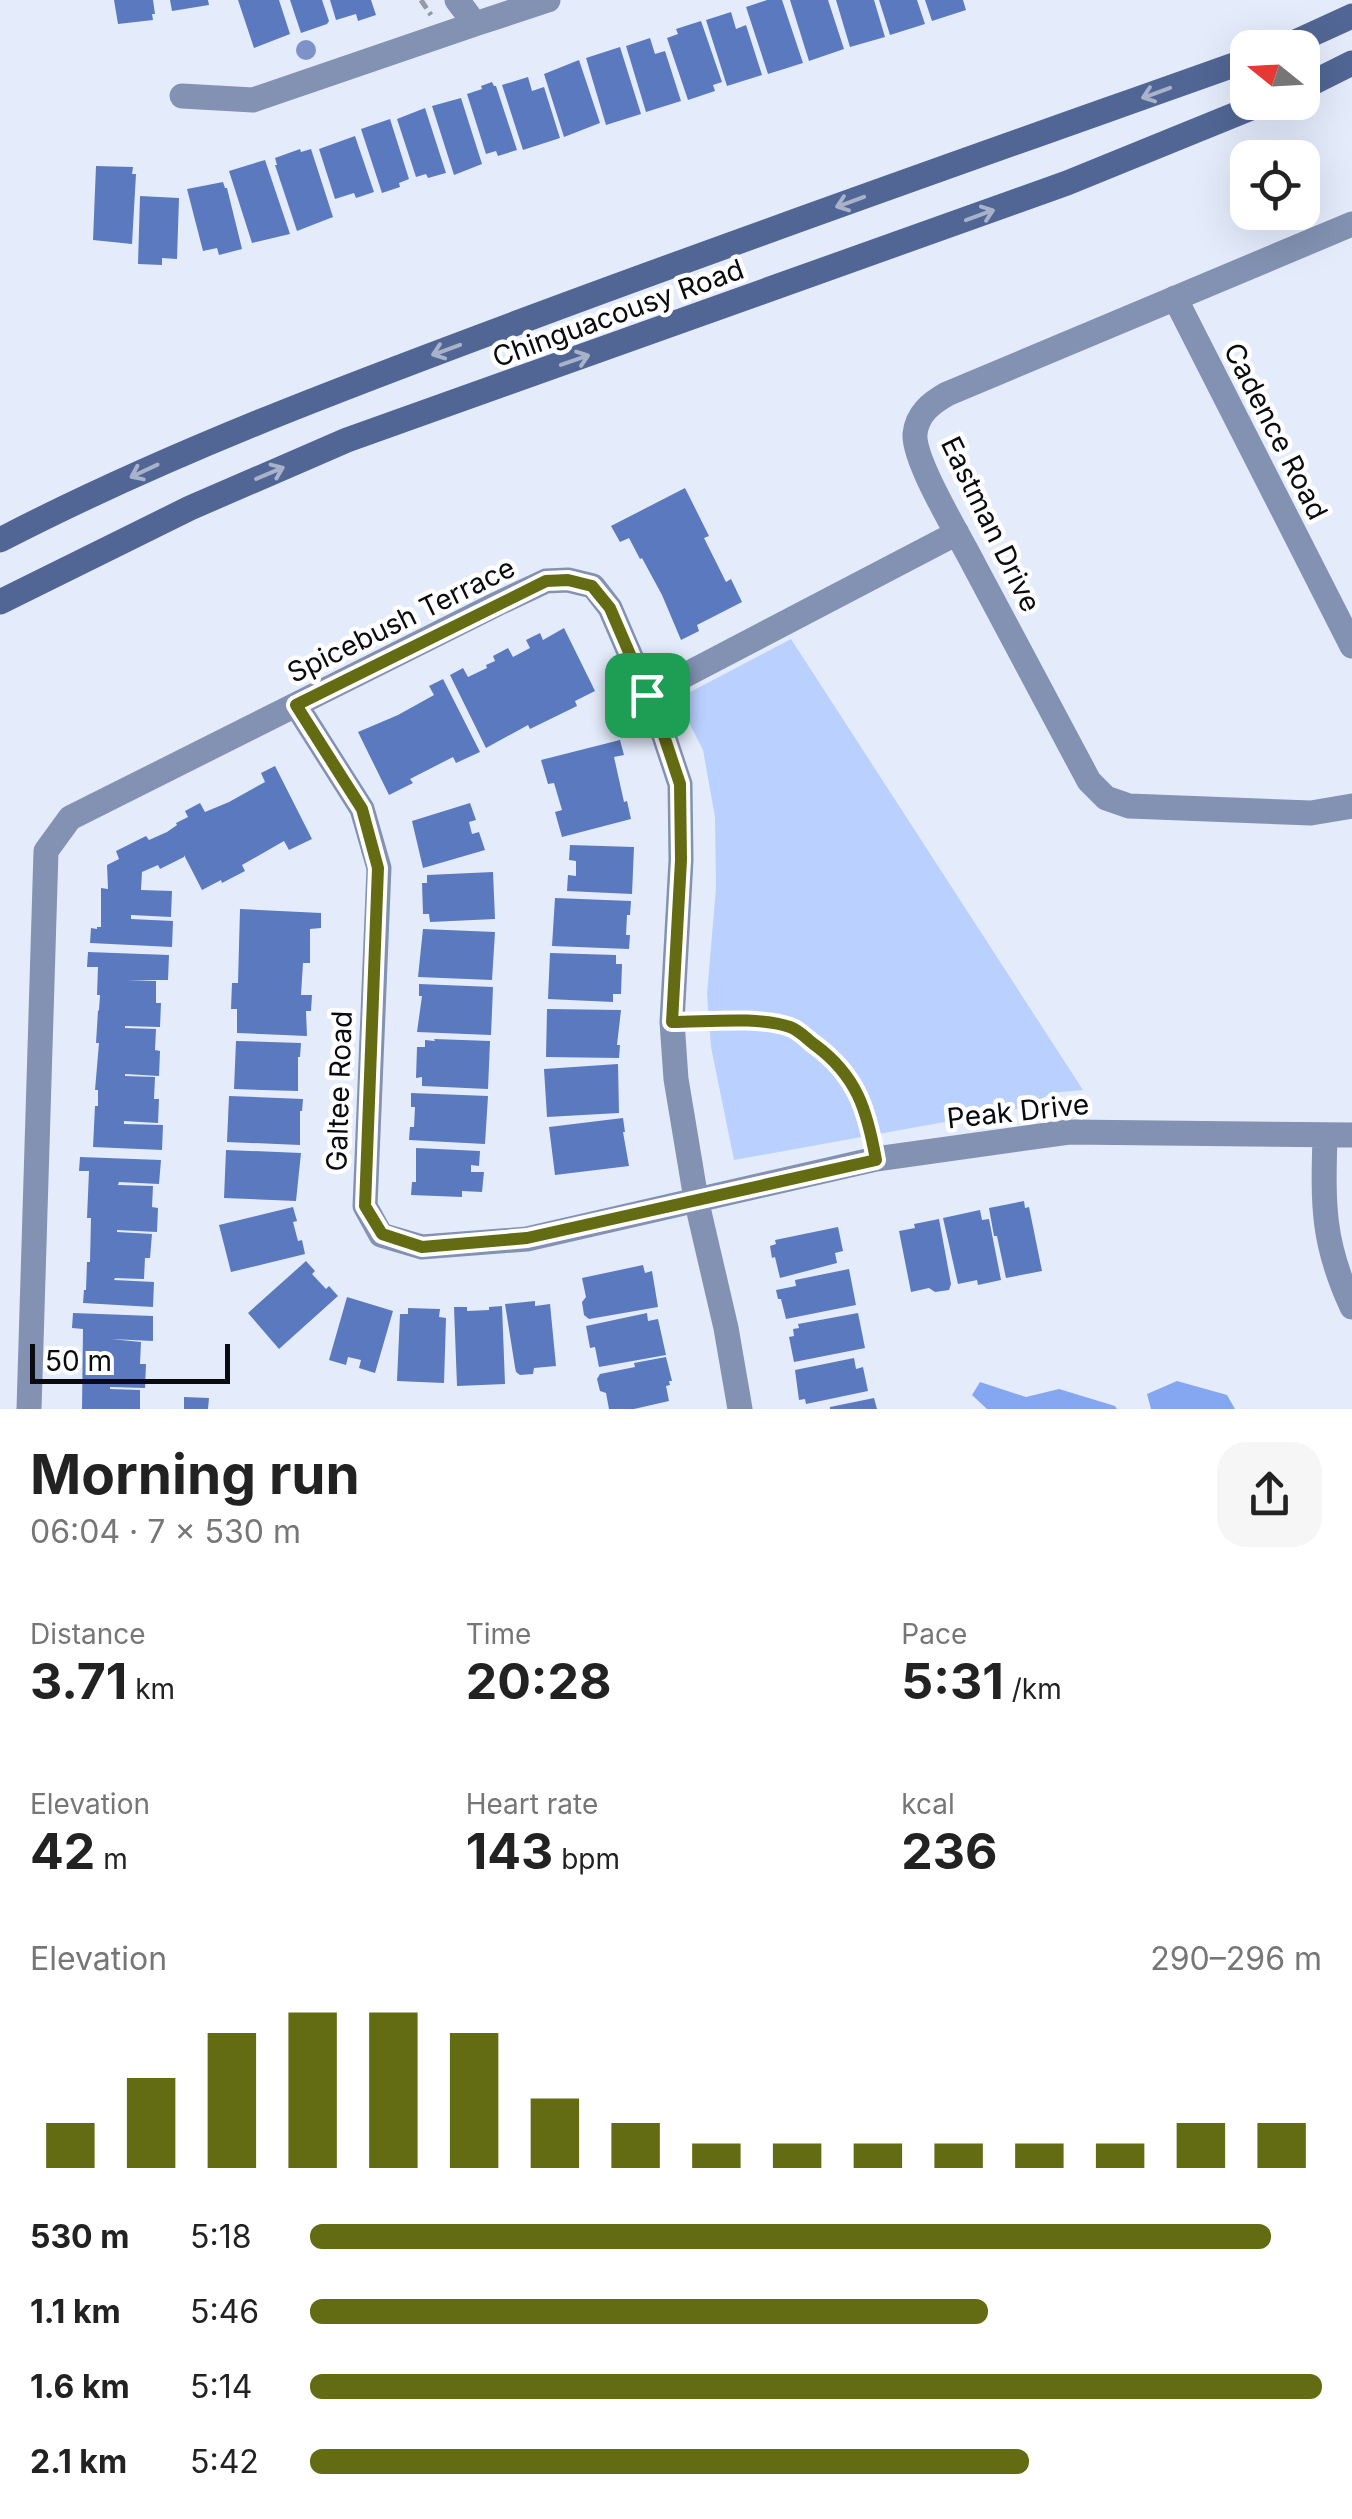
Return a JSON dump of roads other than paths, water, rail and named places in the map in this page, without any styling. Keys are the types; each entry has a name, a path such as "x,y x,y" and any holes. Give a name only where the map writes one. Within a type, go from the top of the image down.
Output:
{"main road":[{"path":"1320,31 1352,16"},
{"path":"1320,79 1352,64"},
{"name":"Chinguacousy Road","path":"0,540 178,454 328,394 655,272 1230,66"},
{"name":"Chinguacousy Road","path":"0,602 190,508 347,440 1067,184 1230,117"}],"street":[{"path":"457,0 475,24"},
{"path":"182,96 253,100 548,0"},
{"name":"Eastman Drive","path":"1352,224 947,394 925,410 918,421 916,447 1089,781 1106,798 1128,806 1311,813 1352,806"},
{"name":"Cadence Road","path":"1174,298 1352,646"},
{"path":"647,695 958,534"},
{"name":"Spicebush Terrace","path":"29,1409 46,851 70,818 546,581 568,580 592,586 610,608 660,724 680,784 681,860 672,1022 676,1079 696,1199 740,1409"},
{"name":"Galtee Road","path":"296,705 362,809 378,868 365,1206 382,1234 422,1247 527,1238 696,1199"},
{"name":"Peak Drive","path":"696,1199 876,1160 1069,1132 1352,1135"},
{"path":"1325,1136 1326,1231 1352,1308"}]}
